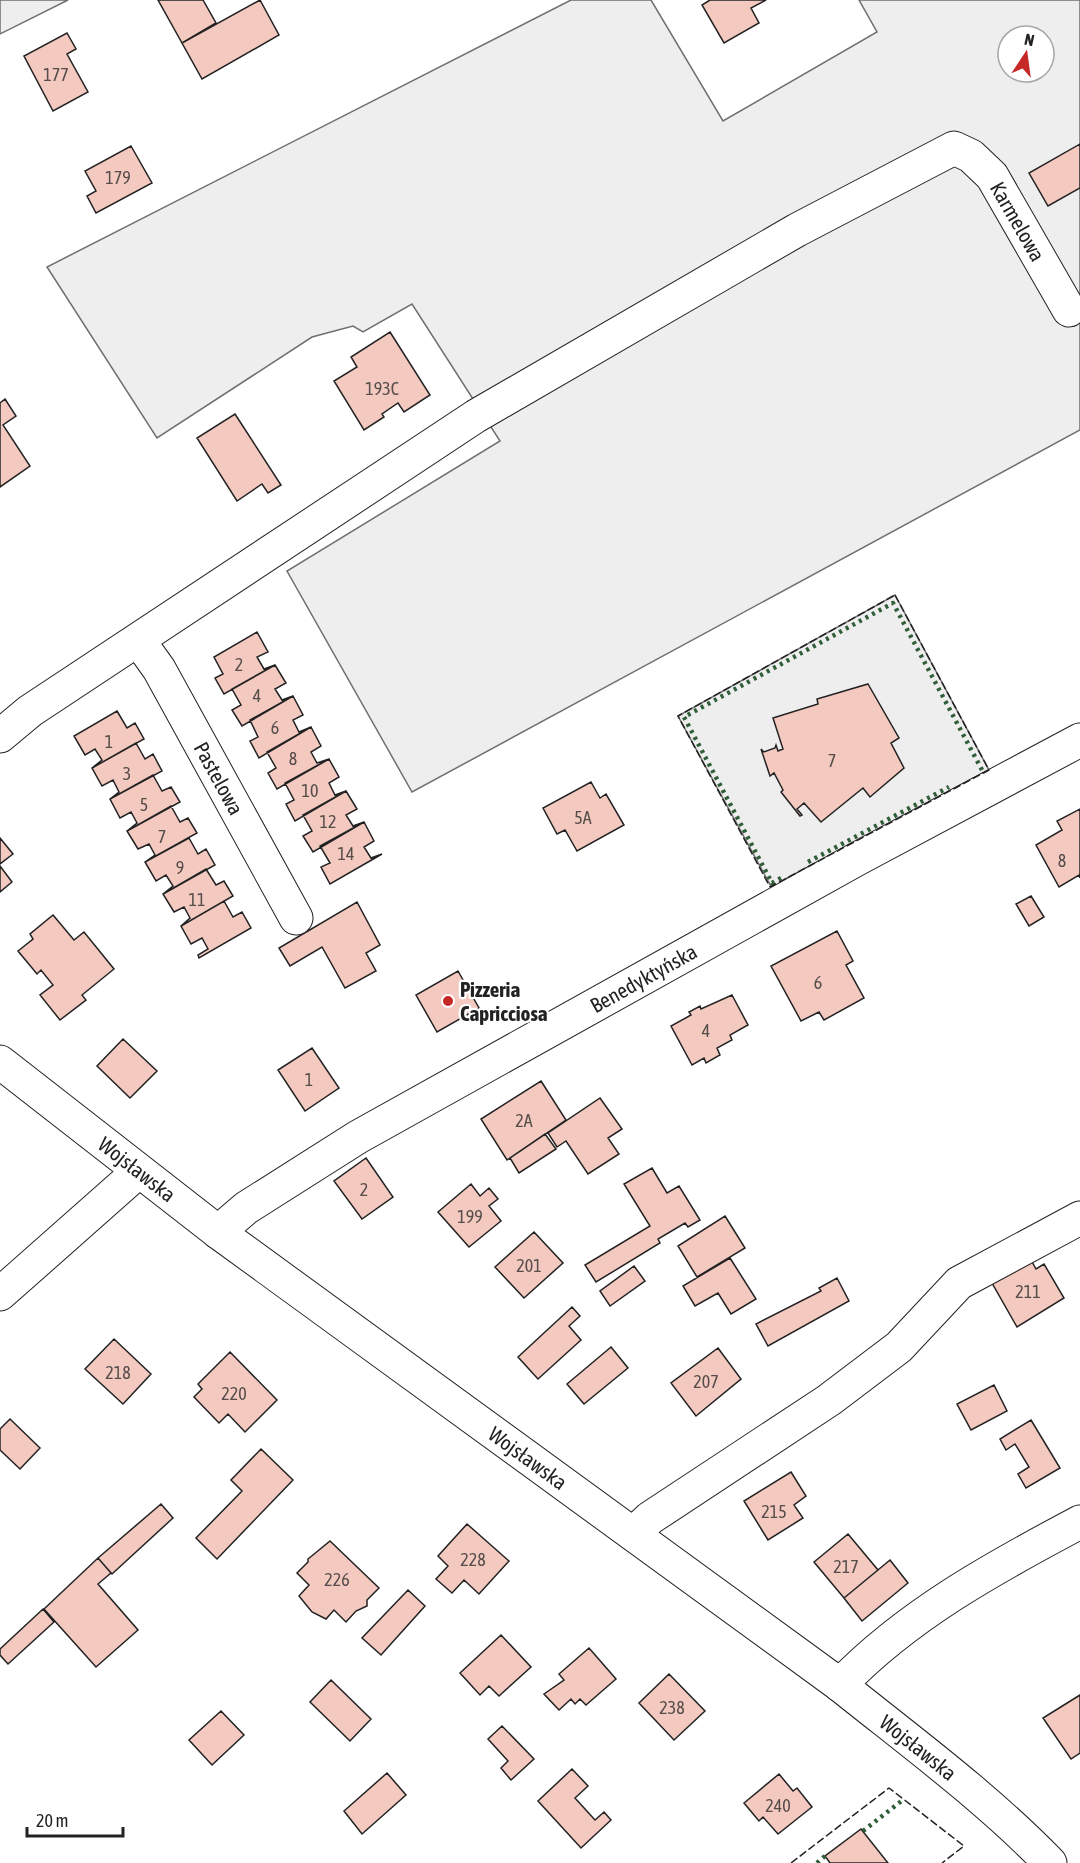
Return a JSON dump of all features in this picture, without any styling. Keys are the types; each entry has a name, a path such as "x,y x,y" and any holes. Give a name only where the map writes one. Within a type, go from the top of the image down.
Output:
{"street":[{"name":"Karmelowa","path":"139,641 476,416 797,230 954,148 971,156 992,177 1069,310"},
{"path":"0,736 30,711 139,641"},
{"name":"Pastelowa","path":"139,641 159,669 296,918"},
{"name":"Benedyktyńska","path":"218,1232 246,1208 358,1137 847,865 1080,740"},
{"name":"Wojsławska","path":"0,1062 218,1232 840,1685 1024,1836 1050,1863"},
{"path":"0,1294 139,1171"},
{"path":"633,1534 650,1518 828,1400 899,1347 959,1283 1080,1218"},
{"path":"840,1685 856,1667 914,1620 1027,1550 1080,1522"}],"shaded area":[{"path":"0,0 68,0 0,34"},
{"path":"571,0 651,0 723,121 877,32 859,0 1080,0 1080,430 412,792 287,571 500,441 412,304 363,332 353,326 312,337 157,438 47,267"},
{"path":"895,595 989,770 785,879 787,884 774,892 678,716"}],"building":[{"path":"158,0 203,0 216,23 182,43"},
{"path":"260,0 279,35 202,79 182,43"},
{"path":"710,0 766,0 751,8 759,23 724,43 702,5"},
{"path":"67,33 76,49 67,54 88,92 53,111 24,56"},
{"path":"1080,144 1080,188 1048,206 1029,173"},
{"path":"131,146 152,183 96,213 87,196 96,191 85,171"},
{"path":"390,332 430,395 404,412 398,403 382,414 384,417 364,430 334,381 357,367 351,357"},
{"path":"5,399 16,416 3,425 30,466 0,487 0,403"},
{"path":"235,414 281,485 268,493 262,484 237,501 197,438"},
{"path":"257,632 268,652 257,657 264,669 275,665 224,694 215,678 223,674 214,657"},
{"path":"275,665 286,683 275,689 282,700 293,696 242,726 232,710 241,705 232,689"},
{"path":"868,684 899,738 891,743 904,768 870,797 863,788 821,822 804,803 797,809 802,815 800,816 781,792 783,790 774,773 770,776 761,749 764,752 775,748 776,745 778,751 783,749 773,718 818,704 817,699"},
{"path":"293,696 303,715 293,720 299,732 311,727 259,758 250,741 258,737 250,720"},
{"path":"117,711 127,728 135,723 144,739 92,768 102,760 95,749 85,755 74,736"},
{"path":"311,727 321,746 311,752 317,763 329,759 277,789 268,773 276,768 267,752"},
{"path":"136,743 145,759 153,754 162,771 110,799 119,792 113,780 102,786 92,768"},
{"path":"329,759 339,777 329,783 335,795 346,791 295,821 286,804 294,800 285,783"},
{"path":"153,775 162,791 171,787 180,802 127,831 137,823 131,812 120,818 110,799"},
{"path":"591,782 600,798 606,794 624,825 577,851 565,830 557,834 543,808"},
{"path":"346,791 357,809 346,815 353,826 364,822 313,852 303,836 312,831 303,815"},
{"path":"171,806 180,822 188,818 197,833 145,862 155,855 149,844 138,849 127,831"},
{"path":"1080,809 1080,878 1079,875 1059,887 1036,845 1062,830 1057,821"},
{"path":"364,822 374,841 364,847 371,858 382,854 330,884 321,867 330,863 320,846"},
{"path":"0,838 13,854 0,864"},
{"path":"189,838 198,854 206,849 215,865 163,894 173,886 166,875 156,881 145,862"},
{"path":"0,866 12,882 0,892"},
{"path":"206,869 216,885 224,881 233,896 181,926 190,918 184,907 174,912 163,894"},
{"path":"1031,896 1044,917 1029,926 1016,904"},
{"path":"224,901 233,917 242,912 251,928 199,958 198,955 208,949 202,938 191,944 181,926"},
{"path":"357,902 380,945 366,953 376,971 345,988 322,947 290,966 279,948"},
{"path":"53,915 74,940 84,932 114,969 82,995 86,1000 60,1020 40,995 53,985 41,970 37,974 18,951 33,939 30,934"},
{"path":"837,931 853,961 846,965 864,998 824,1020 819,1012 801,1021 771,966"},
{"name":"Pizzeria Capricciosa","path":"458,971 479,1008 437,1032 416,995"},
{"path":"732,995 748,1025 730,1035 732,1040 717,1048 720,1055 706,1063 704,1058 692,1065 671,1026 691,1015 689,1012 700,1006 701,1009"},
{"path":"123,1039 157,1071 130,1098 97,1066"},
{"path":"312,1048 339,1088 305,1111 278,1070"},
{"path":"541,1081 566,1120 507,1160 481,1119"},
{"path":"600,1098 622,1129 608,1138 619,1154 588,1174 566,1141 557,1147 548,1133"},
{"path":"545,1134 556,1149 519,1173 510,1158"},
{"path":"366,1158 393,1197 362,1219 334,1181"},
{"path":"652,1168 667,1193 679,1186 700,1220 688,1227 685,1223 658,1239 660,1243 596,1282 585,1265 650,1226 624,1184"},
{"path":"471,1184 480,1196 489,1188 498,1199 489,1206 501,1221 469,1247 438,1212"},
{"path":"725,1216 745,1248 697,1277 678,1246"},
{"path":"534,1232 563,1263 524,1298 495,1267"},
{"path":"730,1258 756,1299 731,1314 718,1293 695,1306 683,1286"},
{"path":"1031,1260 1036,1269 1044,1264 1064,1298 1017,1327 992,1283"},
{"path":"634,1266 645,1281 610,1306 600,1291"},
{"path":"837,1278 849,1301 768,1346 756,1324 821,1291 819,1288"},
{"path":"572,1307 580,1316 569,1326 581,1340 538,1379 518,1357"},
{"path":"114,1339 151,1374 123,1404 85,1369"},
{"path":"611,1347 628,1368 584,1404 567,1384"},
{"path":"718,1348 741,1379 696,1416 671,1383"},
{"path":"230,1352 277,1400 245,1432 228,1414 219,1423 194,1397 202,1389 198,1384"},
{"path":"994,1385 1007,1411 971,1430 957,1404"},
{"path":"10,1419 40,1448 20,1469 0,1450 0,1429"},
{"path":"1031,1420 1060,1468 1026,1488 1018,1474 1029,1467 1015,1444 1006,1450 1000,1439"},
{"path":"261,1449 293,1480 217,1559 196,1538 242,1491 231,1480"},
{"path":"791,1472 806,1496 794,1505 803,1518 768,1540 744,1501"},
{"path":"161,1504 173,1518 112,1574 98,1558"},
{"path":"467,1524 509,1561 479,1594 464,1580 452,1593 436,1579 448,1566 438,1556"},
{"path":"848,1534 878,1570 844,1598 814,1562"},
{"path":"330,1541 379,1588 367,1600 367,1606 356,1611 346,1622 334,1610 326,1619 312,1612 299,1596 309,1585 297,1573 308,1562 308,1559"},
{"path":"98,1558 111,1573 98,1584 138,1630 96,1667 44,1609"},
{"path":"890,1560 908,1583 862,1621 844,1598"},
{"path":"408,1590 425,1606 381,1655 362,1638"},
{"path":"43,1609 54,1622 8,1664 0,1655 0,1649"},
{"path":"501,1635 531,1667 499,1696 489,1686 480,1695 460,1673"},
{"path":"589,1648 616,1679 586,1705 580,1699 575,1704 571,1699 559,1710 544,1694 564,1680 559,1674"},
{"path":"669,1674 705,1711 674,1740 639,1703"},
{"path":"331,1680 371,1719 350,1741 310,1702"},
{"path":"1080,1695 1080,1753 1071,1759 1043,1718"},
{"path":"221,1711 244,1735 212,1765 189,1740"},
{"path":"502,1726 534,1759 511,1780 501,1768 508,1761 488,1739"},
{"path":"572,1769 588,1786 575,1798 595,1820 604,1812 611,1820 581,1848 538,1801"},
{"path":"387,1773 406,1795 362,1834 344,1811"},
{"path":"779,1774 793,1791 797,1788 812,1807 778,1834 763,1817 759,1821 744,1803"},
{"path":"861,1829 888,1863 830,1863 825,1856"}],"hedge":[{"path":"781,878 772,883 684,717 893,603 982,770"},
{"path":"808,862 949,787"},
{"path":"863,1831 904,1799"},
{"path":"817,1863 825,1856"}],"fence":[{"path":"895,595 989,770 770,887 678,716 895,595"},
{"path":"791,1863 889,1788 964,1846 942,1863"}],"place":[{"name":"Pizzeria Capricciosa","path":"448,1001"}]}
